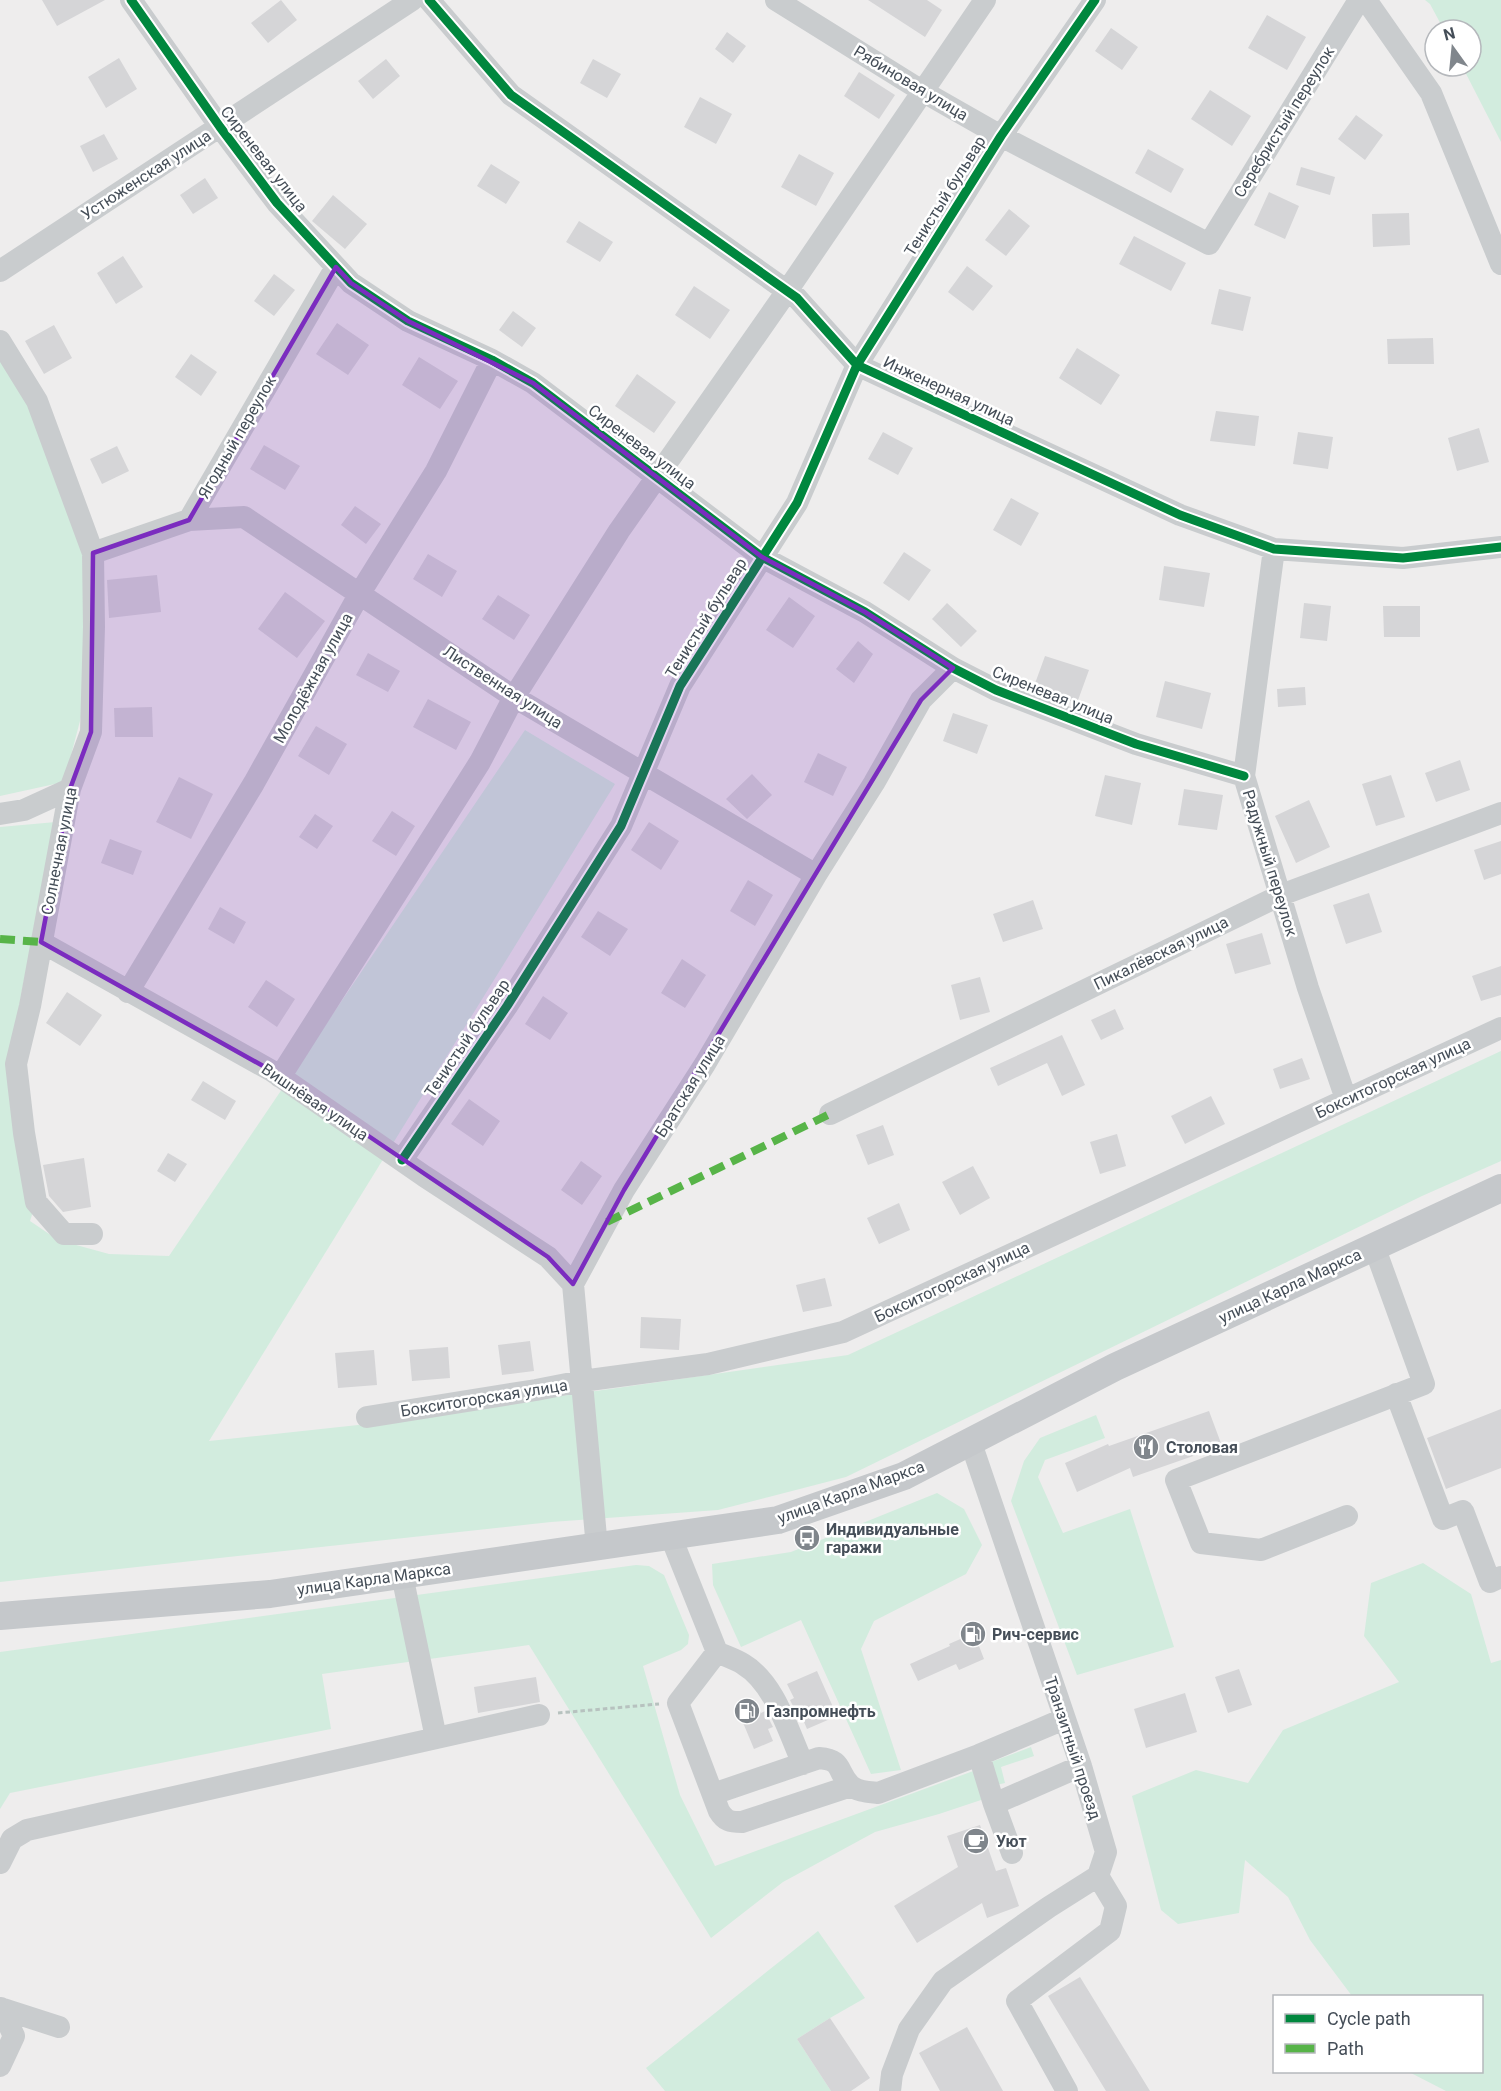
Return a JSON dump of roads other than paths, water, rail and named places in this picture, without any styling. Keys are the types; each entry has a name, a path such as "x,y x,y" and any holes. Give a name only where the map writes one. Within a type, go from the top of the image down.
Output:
{"main road":[{"name":"улица Карла Маркса","path":"0,1616 270,1594 777,1520 904,1476 1115,1367 1501,1188"}],"street":[{"name":"Сиреневая улица","path":"131,0 219,127 277,203 351,284 408,321 492,360 533,383 762,557 865,612 953,668 996,690 1136,744 1244,776"},
{"name":"Устюженская улица","path":"0,271 412,0"},
{"name":"Инженерная улица","path":"429,0 511,94 797,298 857,365 1180,515 1274,549 1403,558 1501,547"},
{"name":"Рябиновая улица","path":"776,0 922,91 1001,136 1209,244"},
{"path":"280,1077 480,762 514,697 620,531 985,0"},
{"name":"Тенистый бульвар","path":"402,1161 507,1006 621,826 680,686 797,503 857,365 1001,136 1095,0"},
{"name":"Серебристый переулок","path":"1209,244 1359,0"},
{"path":"1366,0 1431,93 1501,264"},
{"name":"Ягодный переулок","path":"189,520 336,267"},
{"name":"Солнечная улица","path":"0,341 37,401 93,553 94,627 91,732 70,789 30,1006 16,1064 24,1133 36,1202 64,1234 92,1234"},
{"name":"Молодёжная улица","path":"128,992 254,783 360,593 436,471 492,360"},
{"name":"Лиственная улица","path":"189,520 244,517 514,697 816,875"},
{"path":"93,553 189,520"},
{"name":"Радужный переулок","path":"1274,549 1244,776 1308,988 1346,1099"},
{"name":"Братская улица","path":"573,1284 624,1190 705,1064 816,875 874,783 921,700 953,668"},
{"path":"0,814 24,810 70,789"},
{"name":"Пикалёвская улица","path":"830,1114 1281,895 1501,813"},
{"name":"Вишнёвая улица","path":"40,942 280,1077 548,1257 573,1284"},
{"name":"Бокситогорская улица","path":"367,1417 582,1381 708,1365 843,1332 1501,1028"},
{"path":"1347,1516 1261,1550 1200,1543 1176,1480 1424,1384 1374,1246"},
{"path":"573,1284 597,1548"},
{"path":"1396,1395 1443,1519 1463,1511 1490,1582 1501,1577"},
{"name":"Транзитный проезд","path":"971,1443 1081,1766 1106,1852 1098,1876"},
{"path":"671,1537 717,1652 743,1664 765,1684 803,1764"},
{"path":"402,1575 436,1738"},
{"path":"717,1652 678,1703 723,1818 730,1822 742,1822 851,1786"},
{"path":"0,1863 12,1839 27,1830 538,1715"},
{"path":"713,1794 819,1758 830,1759 839,1765 851,1786 864,1792 878,1793 979,1755 1064,1719"},
{"path":"979,1755 1012,1853"},
{"path":"994,1804 1081,1766"},
{"path":"890,2091 892,2074 909,2029 943,1981 1049,1907 1098,1876 1116,1906 1110,1931 1017,2001 1067,2091"},
{"path":"0,2008 59,2027"},
{"path":"0,2008 14,2036 0,2066"}],"place":[{"name":"Столовая","path":"1146,1447"},
{"name":"Индивидуальные гаражи","path":"807,1538"},
{"name":"Рич-сервис","path":"973,1634"},
{"name":"Газпромнефть","path":"747,1711"},
{"name":"Уют","path":"976,1841"}]}
